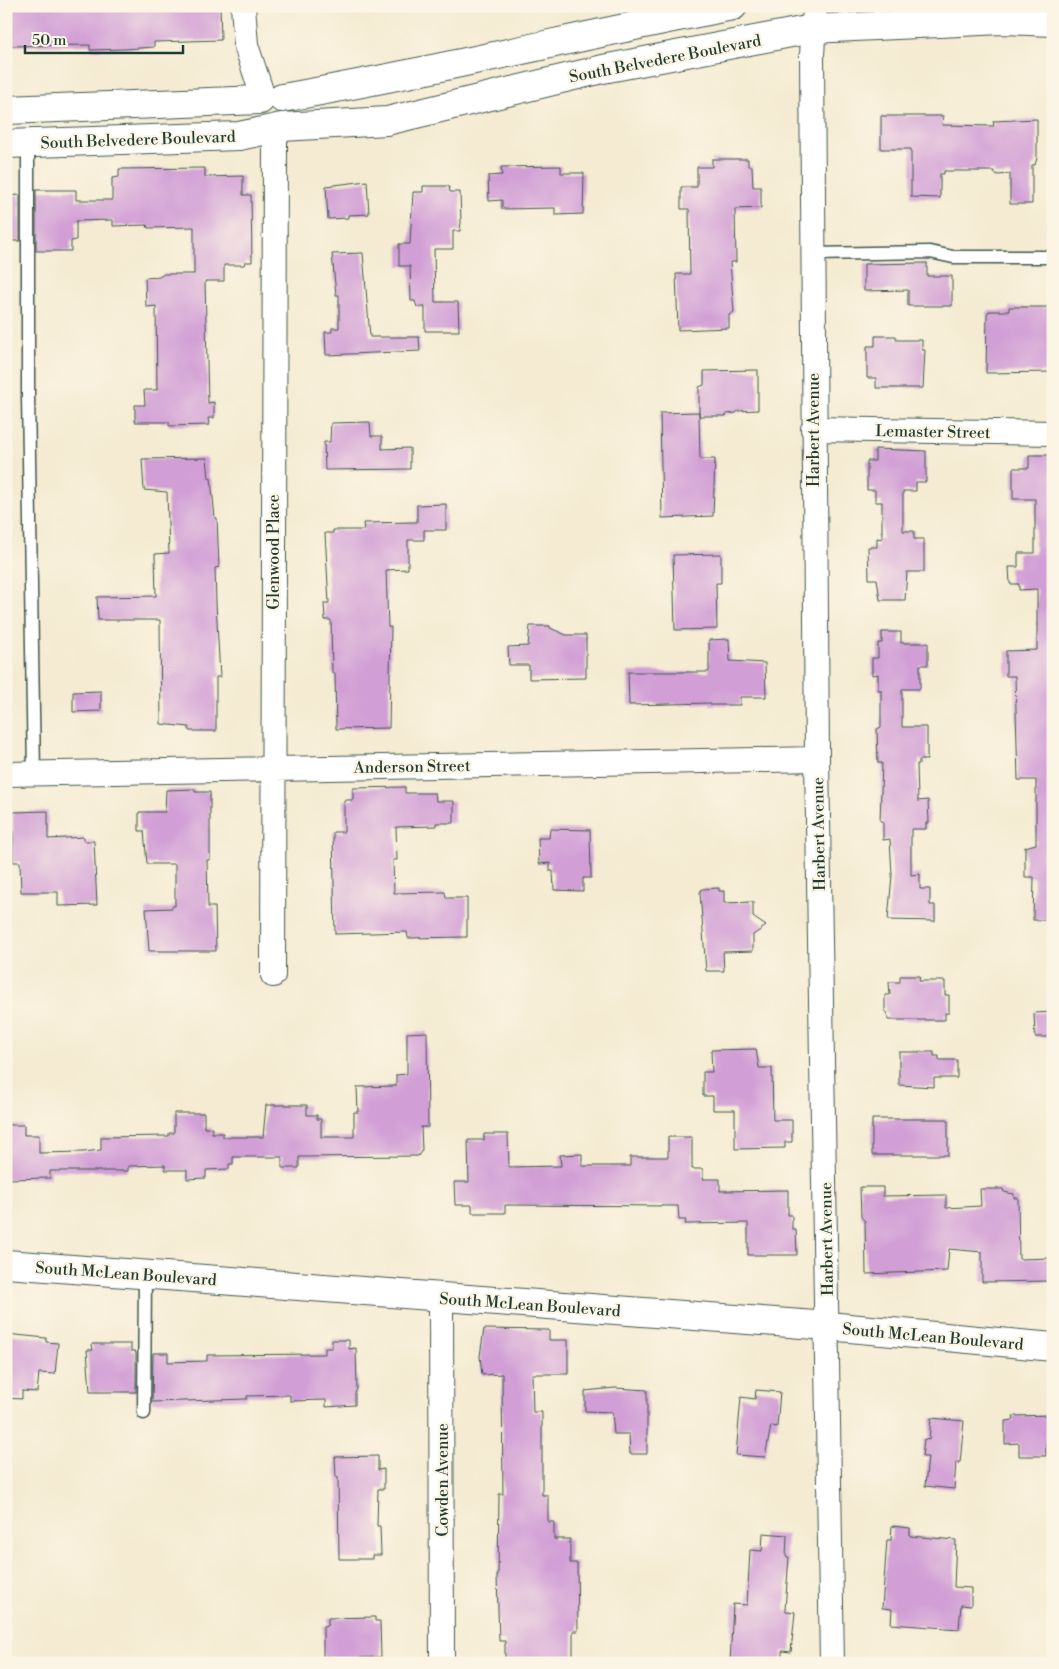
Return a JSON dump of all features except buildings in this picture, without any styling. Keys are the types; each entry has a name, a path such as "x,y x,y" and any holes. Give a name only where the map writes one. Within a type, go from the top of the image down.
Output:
{"street":[{"path":"243,6 246,45 268,98"},
{"name":"South Belvedere Boulevard","path":"6,110 268,98 383,81 604,31 733,6"},
{"name":"South Belvedere Boulevard","path":"17,143 239,136 275,129 388,121 813,18 1053,22"},
{"name":"Harbert Avenue","path":"813,18 813,430 832,1663"},
{"name":"South Belvedere Boulevard","path":"268,98 255,115 260,125 275,129"},
{"name":"Glenwood Place","path":"274,975 272,768 275,129"},
{"name":"Lemaster Street","path":"813,430 1053,432"},
{"name":"Anderson Street","path":"6,774 817,759"},
{"name":"South McLean Boulevard","path":"6,1264 828,1326 1053,1347"},
{"name":"Cowden Avenue","path":"442,1298 442,1663"}],"lane":[{"path":"17,143 28,433 34,774"},
{"path":"813,254 930,252 953,257 1053,257"},
{"path":"144,1413 145,1274"}]}
